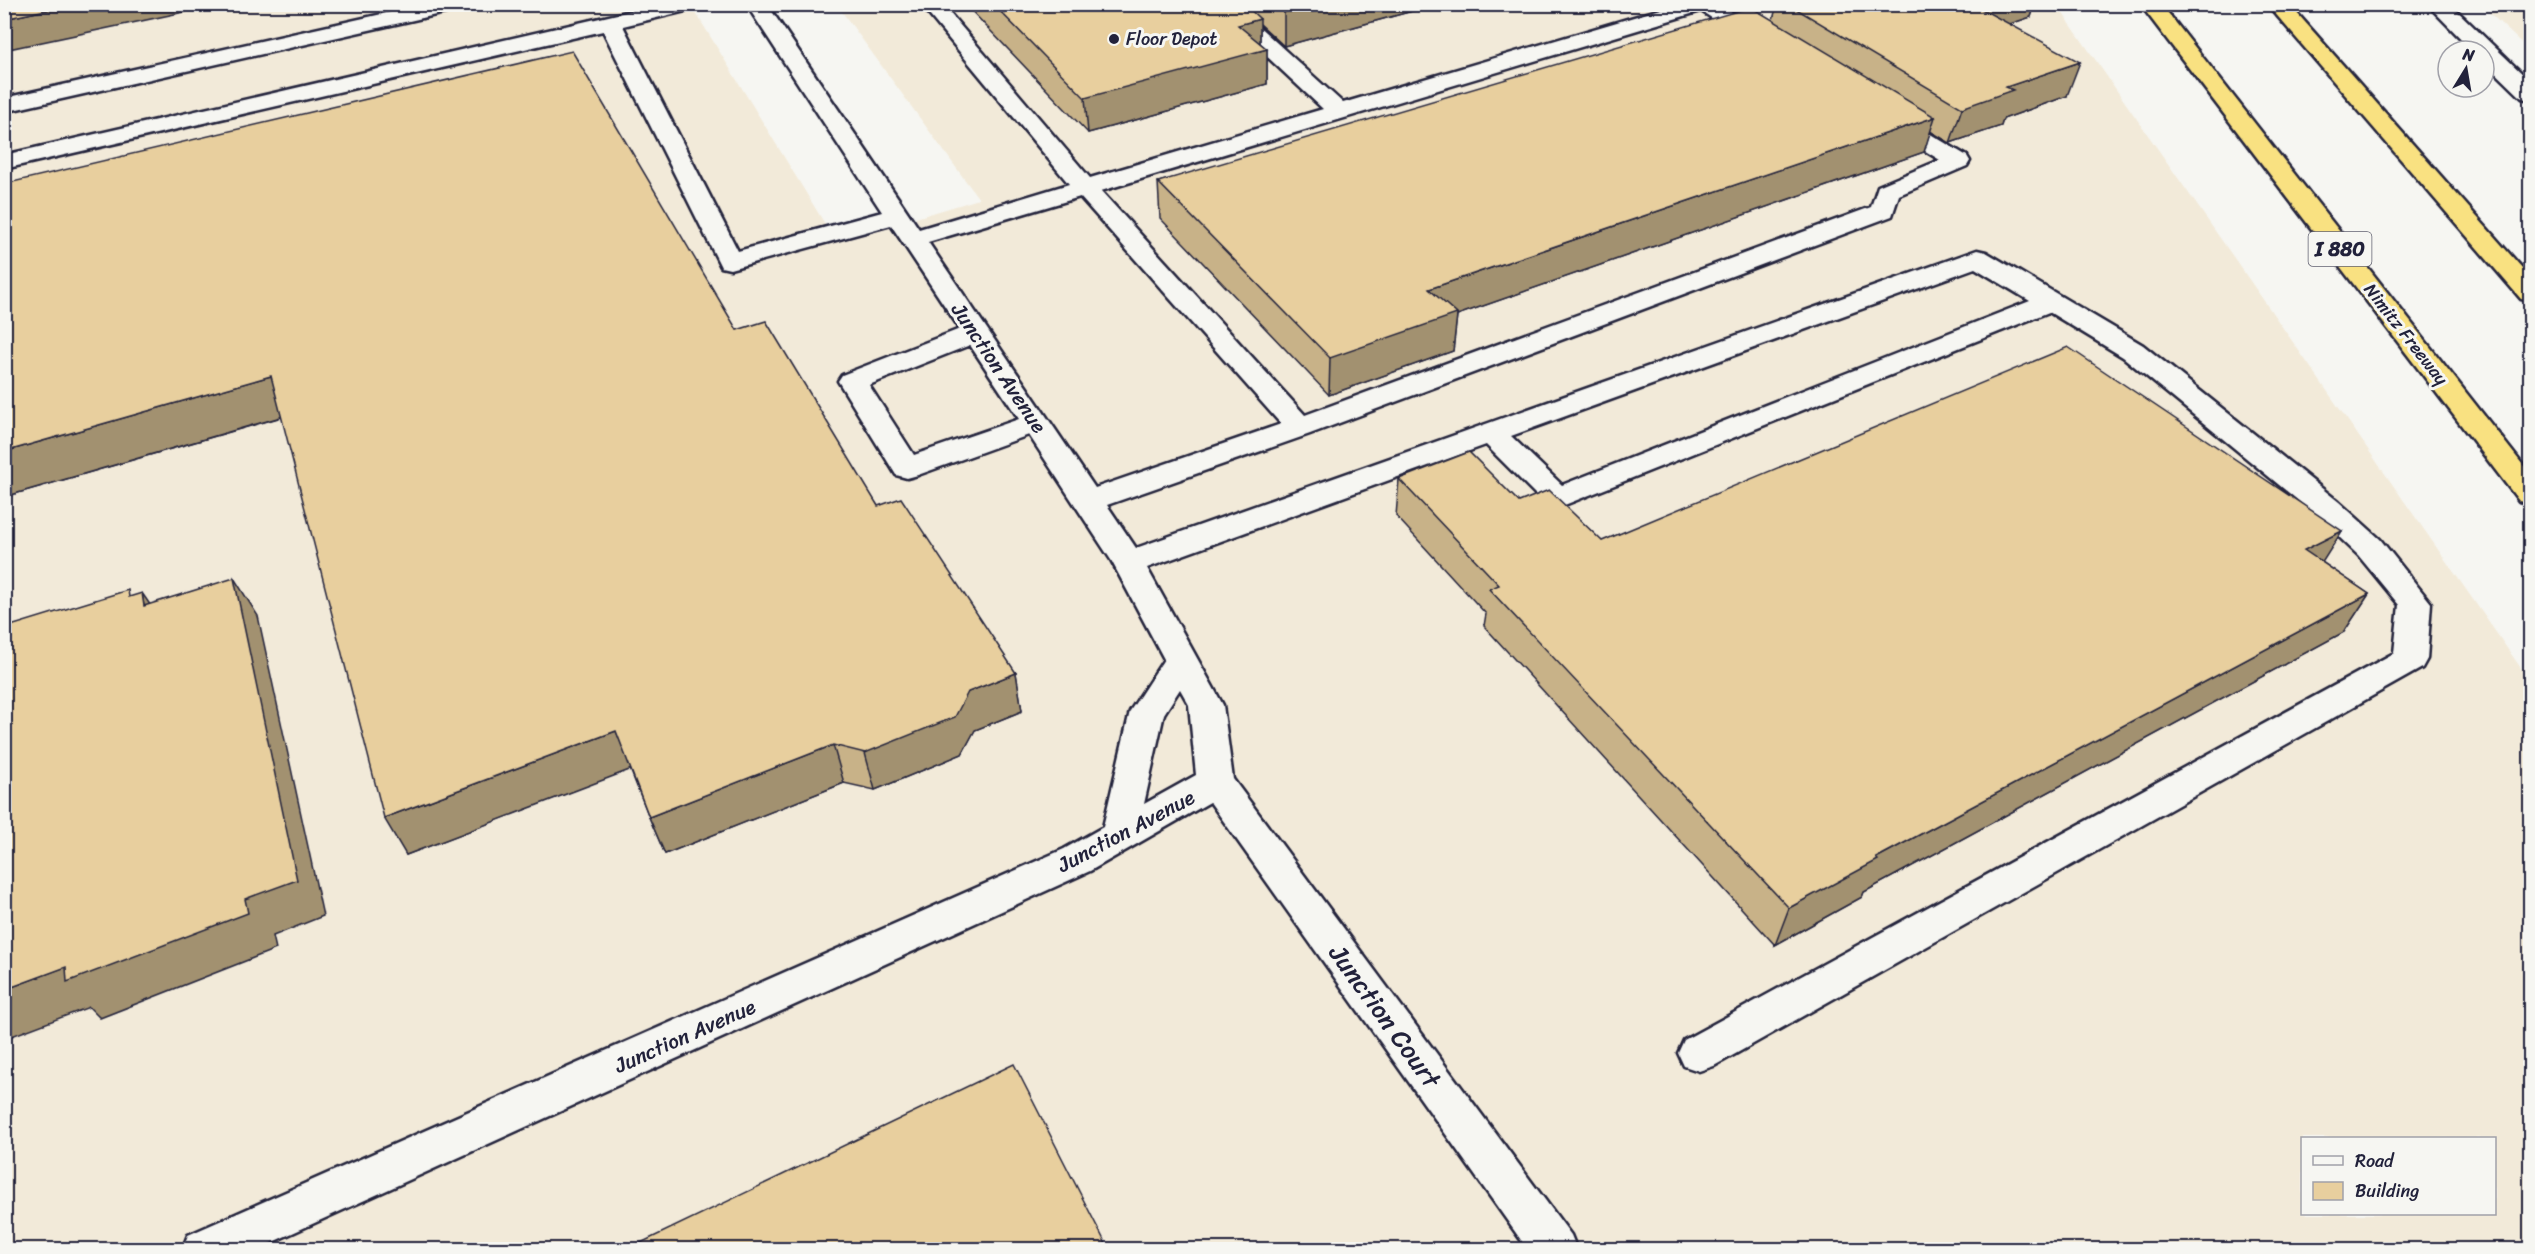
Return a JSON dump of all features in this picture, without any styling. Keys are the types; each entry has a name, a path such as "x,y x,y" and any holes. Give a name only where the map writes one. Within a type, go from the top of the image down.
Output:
{"highway":[{"name":"Nimitz Freeway","path":"2150,4 2530,494"},
{"path":"2277,4 2530,292"}],"street":[{"path":"4,105 458,4"},
{"path":"4,162 691,4"},
{"name":"Junction Avenue","path":"204,1250 1077,860 1215,782 1206,705 1128,563 756,4"},
{"path":"930,4 1085,188 1300,427"},
{"path":"1221,4 1339,112"},
{"path":"912,238 1703,4 1775,48"},
{"path":"2437,4 2530,93"},
{"path":"610,22 730,261 897,216"},
{"path":"1088,501 1300,427 1883,211 1887,191 1958,161 1866,105"},
{"path":"1128,563 1977,258 2133,351 2328,509 2369,546 2415,603 2410,659 1699,1053"},
{"path":"1492,434 1557,498 2052,301"},
{"path":"975,333 852,381 907,468 1036,423"},
{"path":"1120,837 1135,758 1147,711 1182,661"},
{"name":"Junction Court","path":"1215,782 1555,1250"}],"shaded area":[{"path":"5,5 691,5 836,242 979,199 837,5 2057,5 2530,681 2530,1249 5,1250"},
{"path":"2481,5 2530,5 2530,51"}],"building":[{"path":"4,4 74,4 4,19"},
{"path":"993,4 1244,4 1260,19 1238,25 1267,49 1085,98"},
{"path":"1275,4 1314,4 1284,12"},
{"path":"1788,4 1976,4 1974,5 2080,62 2006,87 2013,90 1962,108"},
{"path":"1751,7 1935,117 1429,289 1457,314 1330,358 1158,182"},
{"path":"572,51 737,330 766,321 878,506 901,498 1016,673 968,692 955,717 865,753 833,745 649,817 616,731 384,818 271,376 4,452 4,184"},
{"path":"2068,347 2342,531 2304,550 2369,594 1876,858 1878,860 1789,908 1489,589 1499,585 1399,479 1469,452 1519,502 1549,490 1602,541"},
{"path":"234,578 297,880 245,899 248,913 67,982 66,967 4,990 4,628 128,590 129,597 142,593 144,606"},
{"path":"1014,1064 1109,1250 626,1250"}],"place":[{"name":"Floor Depot","path":"1114,39"}]}
